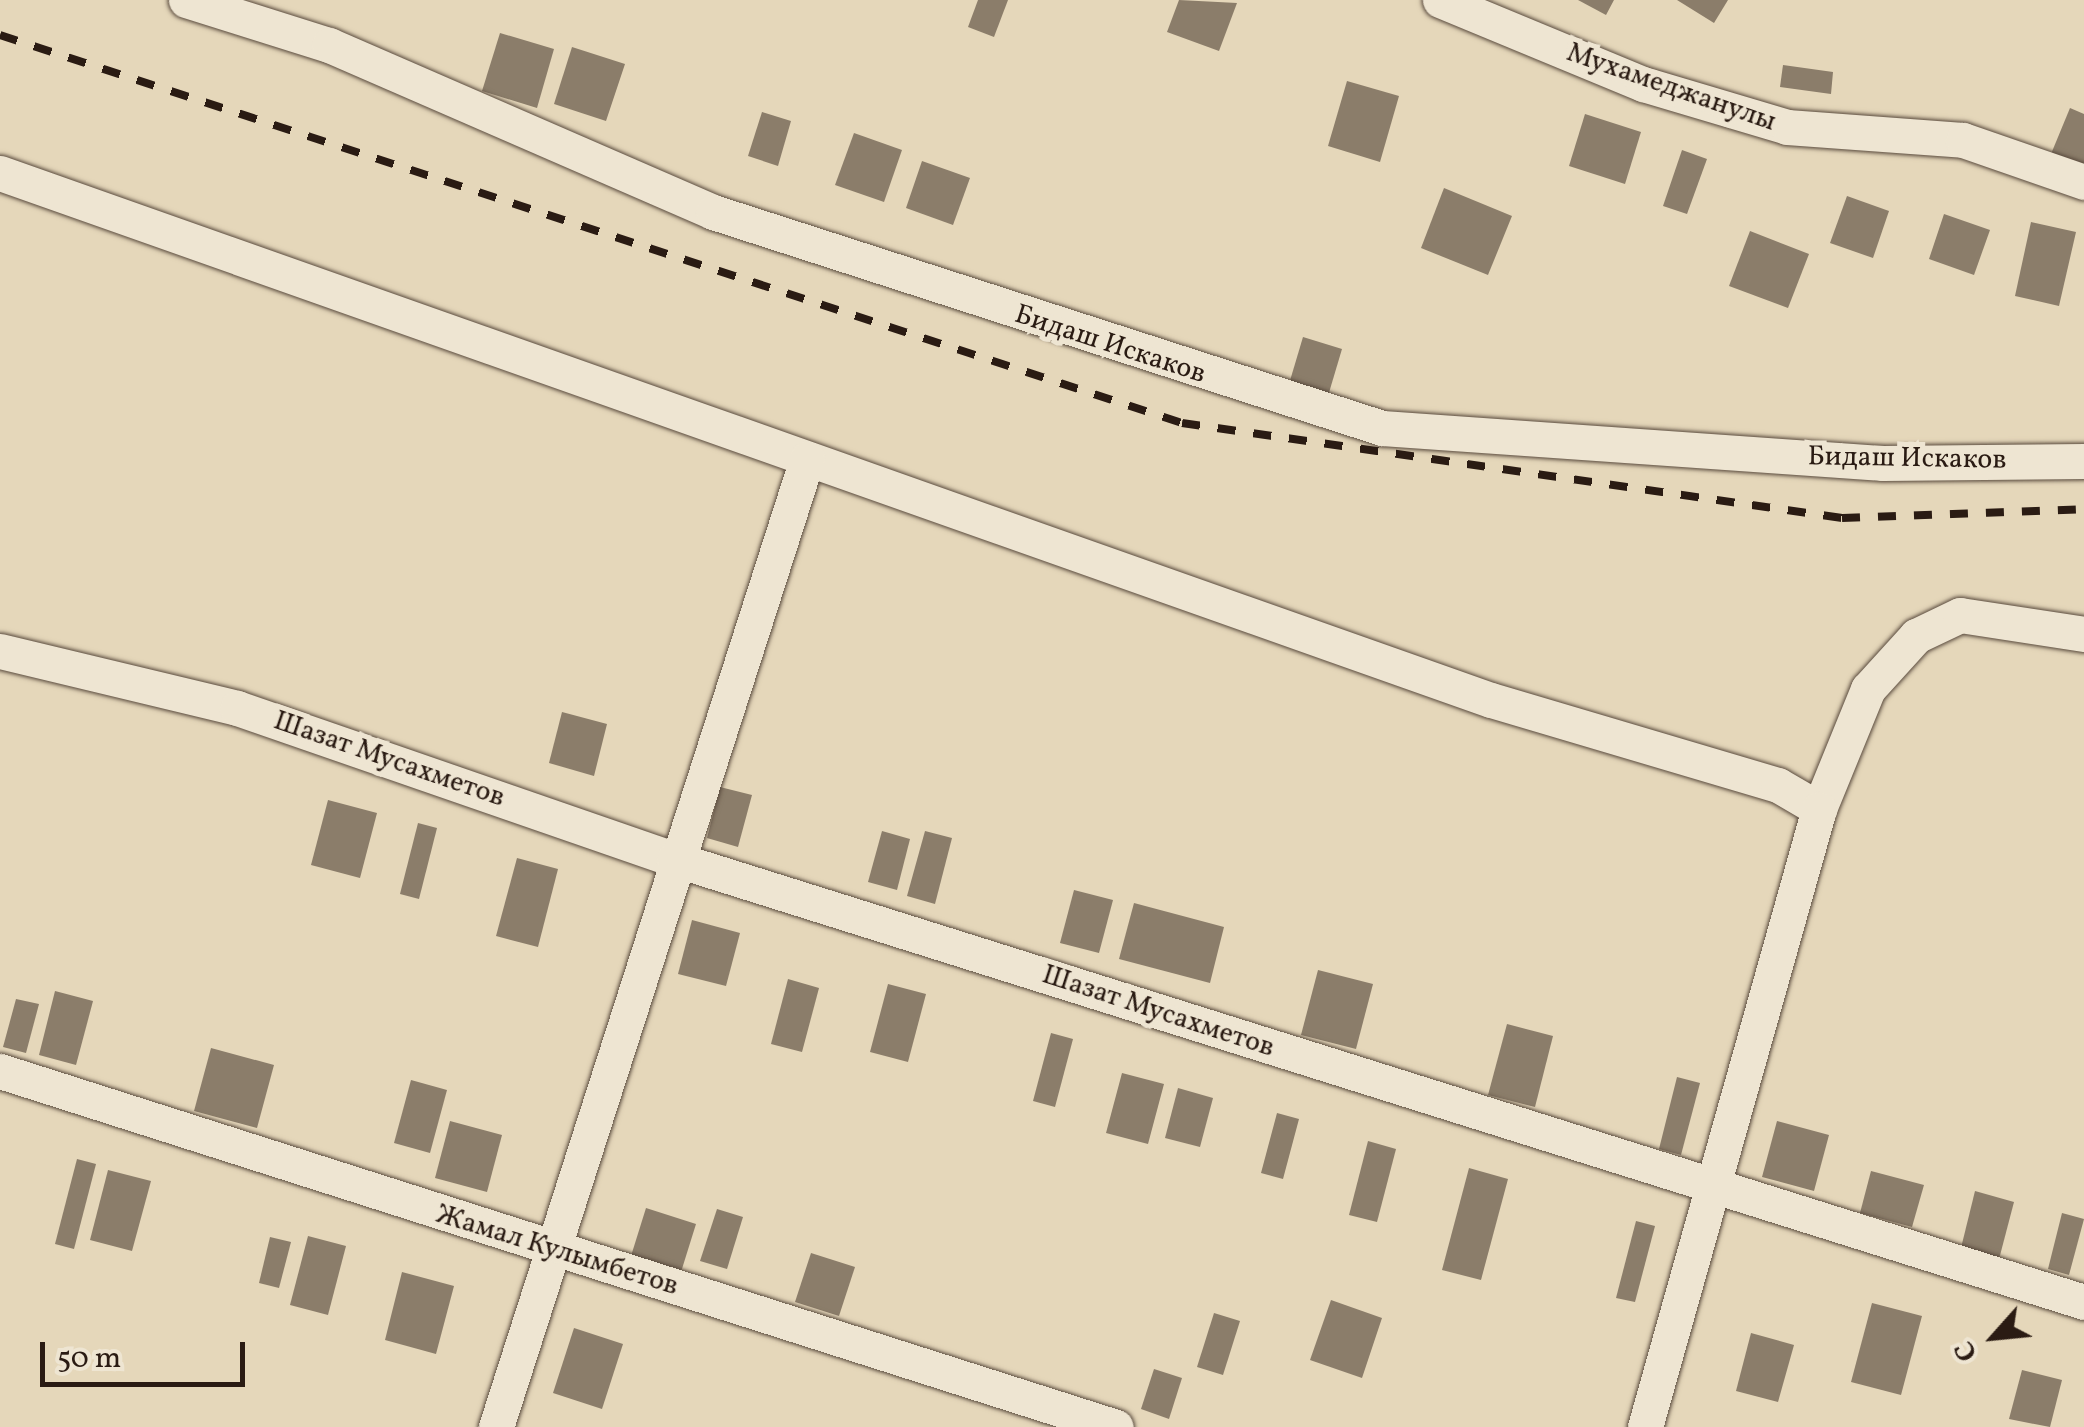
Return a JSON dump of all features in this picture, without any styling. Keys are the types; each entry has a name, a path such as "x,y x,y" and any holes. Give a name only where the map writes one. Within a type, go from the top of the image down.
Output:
{"street":[{"name":"Бидаш Искаков","path":"186,0 329,45 714,212 1382,428 1883,463 2084,462"},
{"name":"Мухамеджанулы","path":"1440,0 1643,84 1786,127 1963,140 2084,182"},
{"path":"0,173 1491,700 1778,785 1819,809"},
{"path":"496,1427 674,859 807,458"},
{"path":"1645,1427 1709,1186 1819,809 1868,689 1916,636 1960,615 2084,634"},
{"name":"Шазат Мусахметов","path":"0,652 237,708 674,859 2084,1302"},
{"name":"Жамал Кулымбетов","path":"0,1070 551,1251 1116,1427"}],"building":[{"path":"978,0 1008,0 994,37 968,27"},
{"path":"1179,0 1237,3 1219,51 1167,32"},
{"path":"1578,0 1614,0 1606,15"},
{"path":"1677,0 1728,0 1714,23"},
{"path":"500,33 554,49 537,108 482,91"},
{"path":"572,47 625,64 606,121 554,104"},
{"path":"1783,65 1833,72 1831,94 1780,87"},
{"path":"1347,81 1399,96 1380,162 1328,146"},
{"path":"2070,108 2084,114 2084,169 2051,154"},
{"path":"762,112 791,121 778,166 748,156"},
{"path":"1585,114 1641,132 1625,184 1569,166"},
{"path":"854,133 902,150 884,202 835,185"},
{"path":"1682,150 1707,159 1687,214 1663,206"},
{"path":"922,161 970,178 953,225 906,208"},
{"path":"1444,188 1512,216 1488,275 1421,248"},
{"path":"1847,196 1889,211 1873,258 1830,243"},
{"path":"1944,214 1990,230 1974,275 1929,259"},
{"path":"2031,222 2076,232 2059,306 2015,296"},
{"path":"1750,231 1809,254 1788,308 1729,286"},
{"path":"1303,337 1342,349 1328,396 1289,384"},
{"path":"562,712 607,724 594,776 549,763"},
{"path":"720,787 752,795 738,847 707,838"},
{"path":"328,800 377,813 360,878 311,865"},
{"path":"418,823 437,828 419,899 400,894"},
{"path":"882,831 910,839 897,890 868,882"},
{"path":"925,831 952,838 935,904 907,896"},
{"path":"517,858 558,869 538,947 496,936"},
{"path":"1074,890 1113,900 1099,953 1060,943"},
{"path":"1134,903 1224,927 1210,983 1119,959"},
{"path":"692,920 740,933 726,986 678,974"},
{"path":"1318,970 1373,984 1356,1049 1301,1035"},
{"path":"788,979 819,988 802,1052 771,1044"},
{"path":"888,984 926,994 908,1062 870,1052"},
{"path":"55,991 93,1001 76,1065 39,1055"},
{"path":"16,999 39,1004 26,1053 3,1047"},
{"path":"1507,1024 1553,1036 1535,1107 1488,1095"},
{"path":"1051,1033 1073,1039 1055,1107 1033,1101"},
{"path":"211,1048 274,1065 257,1128 194,1111"},
{"path":"1122,1073 1164,1084 1148,1144 1106,1133"},
{"path":"1677,1077 1700,1083 1681,1155 1659,1149"},
{"path":"411,1080 447,1090 430,1153 394,1143"},
{"path":"1178,1088 1213,1098 1200,1147 1165,1138"},
{"path":"1277,1113 1299,1119 1283,1179 1261,1173"},
{"path":"450,1121 502,1135 487,1192 435,1178"},
{"path":"1777,1121 1829,1135 1814,1191 1762,1177"},
{"path":"1368,1141 1396,1149 1377,1222 1349,1215"},
{"path":"77,1159 96,1164 74,1249 55,1244"},
{"path":"1469,1168 1508,1179 1481,1280 1442,1270"},
{"path":"108,1170 151,1181 132,1251 90,1240"},
{"path":"1871,1171 1924,1185 1912,1227 1860,1213"},
{"path":"1975,1191 2014,1202 1998,1263 1960,1252"},
{"path":"646,1208 696,1224 681,1272 631,1256"},
{"path":"717,1209 743,1217 727,1269 700,1261"},
{"path":"2062,1213 2084,1219 2069,1275 2048,1269"},
{"path":"1636,1221 1655,1226 1635,1302 1616,1298"},
{"path":"308,1236 346,1246 328,1315 290,1305"},
{"path":"270,1237 291,1242 279,1288 259,1283"},
{"path":"811,1253 855,1267 839,1316 795,1302"},
{"path":"402,1272 454,1286 436,1354 385,1340"},
{"path":"1331,1300 1382,1318 1362,1378 1310,1360"},
{"path":"1872,1303 1922,1316 1901,1395 1851,1382"},
{"path":"1214,1313 1240,1321 1223,1375 1197,1367"},
{"path":"574,1328 623,1344 602,1409 553,1393"},
{"path":"1751,1333 1794,1345 1778,1402 1736,1391"},
{"path":"1154,1369 1182,1378 1169,1419 1141,1409"},
{"path":"2022,1370 2062,1380 2050,1427 2009,1419"}],"railway":[{"path":"0,35 1182,423 1842,518 2084,509"}]}
